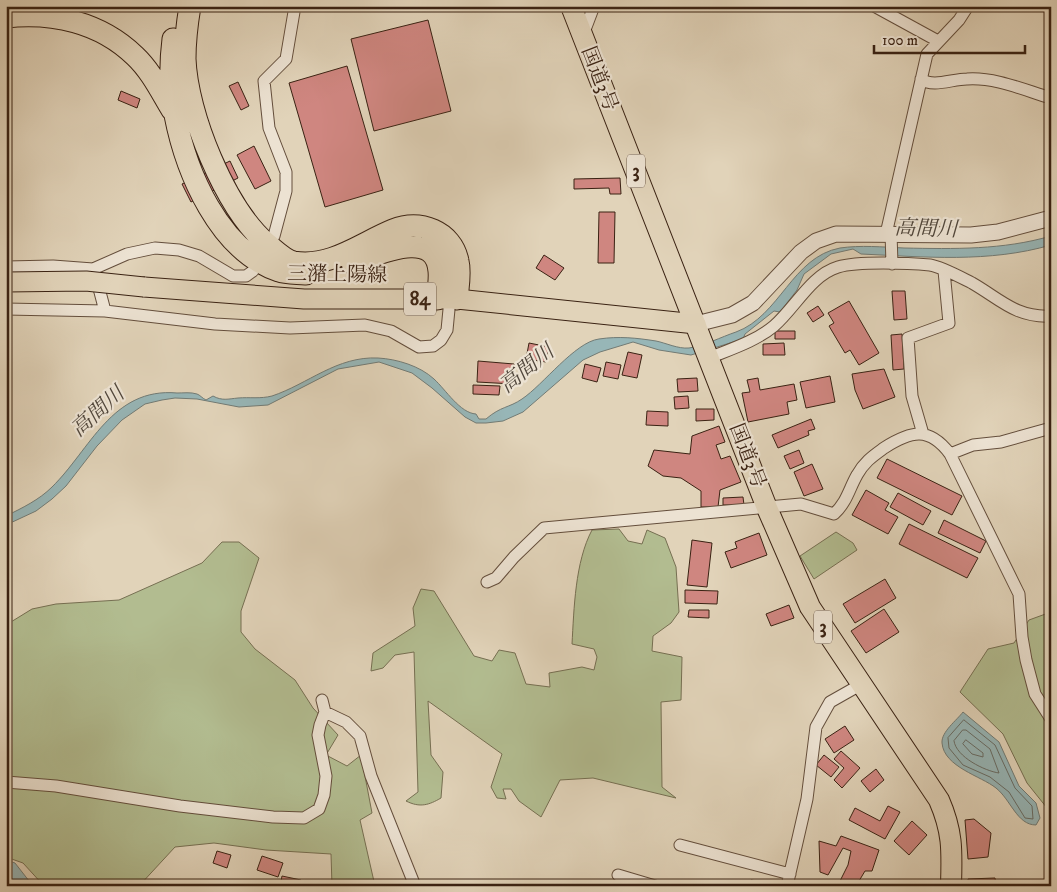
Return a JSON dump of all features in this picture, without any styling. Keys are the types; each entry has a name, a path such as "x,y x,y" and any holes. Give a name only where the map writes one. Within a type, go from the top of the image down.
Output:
{"highway":[{"path":"174,115 171,60 179,6"},
{"path":"190,6 185,61 198,122 218,175 250,229 291,262 311,264 334,258 394,230 411,226 429,228 442,234 454,248 459,262 448,299"},
{"name":"国道3号","path":"571,6 767,508 810,607 860,685 939,800 949,823 952,851 951,886"},
{"path":"6,17 30,14 68,18 97,29 135,56 150,73 174,115 196,186 232,241 255,259 280,272 307,274 325,272 400,246 416,246 426,250 435,259 448,299"}],"main road":[{"name":"三潴上陽線","path":"6,282 86,281 304,299 448,299 704,343"}],"street":[{"path":"274,236 286,191 286,172 269,128 264,81 286,59 296,6"},
{"path":"583,35 594,6"},
{"path":"874,6 938,41"},
{"path":"892,261 889,236 927,54 960,20 968,6"},
{"path":"921,78 926,82 933,83 984,79 1051,98"},
{"path":"704,343 732,315 753,303 801,252 816,241 836,234 889,236 971,235 998,232 1051,218"},
{"path":"6,267 53,266 93,269 127,254 155,248 179,250 199,256 233,276 246,276 253,272"},
{"path":"704,343 756,338 772,328 787,315 825,273 839,266 892,261 931,266 970,282 1017,312 1051,316"},
{"path":"93,269 105,311"},
{"path":"923,434 912,396 908,338 949,323 944,271"},
{"path":"6,309 105,311 215,324 290,328 365,325 392,331 419,347 433,346 441,340 447,330 448,299"},
{"path":"950,454 973,446 1001,442 1051,428"},
{"path":"487,582 496,578 544,528 801,504 834,514 848,497 857,475 868,459 901,437 923,434 940,441 950,454 1019,594 1022,638 1026,660 1035,694 1051,719"},
{"path":"680,845 788,880 807,799 816,727 830,702 860,685"},
{"path":"6,782 56,786 273,817 304,818 319,809 324,795 326,776 318,736 320,725 326,712 322,700"},
{"path":"326,712 346,722 360,736 371,776 416,886"},
{"path":"618,876 655,886"}],"green space":[{"path":"619,529 628,541 642,544 647,530 665,538 676,567 679,612 671,623 653,636 652,651 682,657 681,700 661,702 662,787 676,798 593,778 560,780 541,817 519,801 511,789 503,789 506,799 497,798 491,787 502,754 428,701 431,755 443,772 441,798 424,805 406,801 418,792 414,652 395,655 383,668 371,671 373,653 415,626 413,608 421,589 434,591 474,656 492,661 499,650 515,653 526,684 550,687 549,673 582,667 594,670 597,657 594,649 572,644 579,571 586,543 592,530"},
{"path":"836,532 853,543 857,550 814,579 800,556"},
{"path":"222,542 239,542 259,558 241,611 241,632 255,649 295,680 313,708 338,735 326,755 347,766 361,755 372,813 360,820 375,886 332,886 331,854 266,850 214,843 175,847 139,886 44,886 23,863 6,857 6,625 32,609 56,604 119,600 202,563"},
{"path":"1051,612 1051,813 1027,783 1003,734 960,692 988,649 1014,643 1029,620"}],"water":[{"path":"1051,236 1051,245 1028,251 981,257 861,254 853,249 831,254 804,274 797,290 780,312 774,311 745,334 743,339 691,355 659,350 633,342 600,352 583,360 523,412 503,421 476,423 465,417 412,373 379,362 338,369 268,405 239,407 197,399 175,398 145,404 122,420 97,446 66,486 52,499 36,511 6,525 6,516 47,492 66,472 104,424 119,410 135,400 155,394 192,393 198,394 206,400 213,396 219,399 268,397 349,361 378,358 393,360 422,370 434,379 464,410 476,414 479,419 486,419 522,399 570,356 590,342 606,338 628,338 656,341 676,347 689,348 736,332 751,324 764,313 810,263 824,254 840,248 864,246 978,248 1015,244"},
{"path":"963,712 999,742 1019,786 1036,803 1040,818 1036,825 1024,821 996,788 956,765 944,751 942,739 950,726"},
{"path":"6,860 15,863 33,886 6,886"}],"building":[{"path":"428,20 451,111 374,131 351,39"},
{"path":"347,66 383,190 325,207 289,83"},
{"path":"238,82 249,106 241,110 229,86"},
{"path":"121,91 140,99 137,108 118,100"},
{"path":"254,146 271,181 255,189 237,155"},
{"path":"230,161 238,178 191,202 182,184"},
{"path":"620,178 621,194 610,194 609,188 574,189 574,179"},
{"path":"599,212 615,212 614,263 598,263"},
{"path":"544,255 564,268 555,280 536,268"},
{"path":"892,291 905,291 907,319 894,320"},
{"path":"849,301 879,353 859,365 850,350 845,353 829,326 834,323 828,313"},
{"path":"818,306 824,315 813,322 807,313"},
{"path":"775,331 795,331 795,339 775,339"},
{"path":"902,334 904,369 893,370 891,335"},
{"path":"529,343 549,347 546,362 526,359"},
{"path":"784,343 785,355 763,355 763,344"},
{"path":"628,352 642,355 637,378 622,375"},
{"path":"478,361 514,364 513,384 477,382"},
{"path":"606,362 621,365 618,379 603,376"},
{"path":"585,364 601,368 597,382 582,378"},
{"path":"884,369 895,397 863,409 855,390 852,374"},
{"path":"830,376 835,402 806,408 800,382"},
{"path":"697,378 698,391 678,392 677,379"},
{"path":"758,378 760,390 794,384 797,400 787,402 789,414 748,422 742,393 750,392 747,380"},
{"path":"473,385 500,386 499,395 473,394"},
{"path":"688,396 689,408 675,409 674,397"},
{"path":"696,409 714,409 714,420 696,421"},
{"path":"647,411 668,412 668,426 646,425"},
{"path":"811,419 815,429 808,431 809,435 778,448 772,435"},
{"path":"719,426 725,442 716,445 721,459 730,456 741,482 720,490 718,507 701,507 701,491 681,478 663,476 648,466 654,450 690,454 692,436"},
{"path":"799,450 804,463 790,469 784,456"},
{"path":"887,459 962,496 952,515 877,478"},
{"path":"812,464 823,489 804,496 794,472"},
{"path":"866,490 889,503 885,510 898,517 888,534 852,515"},
{"path":"898,493 931,511 923,525 890,507"},
{"path":"743,497 744,505 723,505 723,498"},
{"path":"944,520 986,541 980,553 938,533"},
{"path":"909,524 978,558 967,578 899,544"},
{"path":"759,533 767,555 731,568 725,552 737,548 735,542"},
{"path":"692,540 712,543 707,587 687,585"},
{"path":"885,579 896,598 855,623 843,604"},
{"path":"685,590 718,591 717,604 685,603"},
{"path":"789,605 794,618 771,626 766,614"},
{"path":"884,609 899,632 866,653 851,631"},
{"path":"689,610 709,610 709,618 688,617"},
{"path":"845,726 854,740 834,753 825,739"},
{"path":"841,751 860,768 842,788 834,780 844,768 834,759"},
{"path":"824,755 839,767 831,777 816,765"},
{"path":"876,769 884,780 870,792 861,781"},
{"path":"888,806 900,812 885,839 849,820 855,808 880,821"},
{"path":"974,819 991,833 988,857 968,859 965,820"},
{"path":"912,821 927,835 909,855 894,841"},
{"path":"841,836 879,850 872,871 865,871 856,886 843,886 839,883 848,865 851,851 843,848 828,875 820,872 819,841 836,846"},
{"path":"217,851 231,855 227,868 213,863"},
{"path":"262,856 283,863 278,877 257,870"},
{"path":"282,876 301,880 300,886 280,886"},
{"path":"995,878 996,886 968,886 968,879"},
{"path":"751,880 778,885 778,886 750,886"}],"water label":[{"name":"高間川","path":"926,229"},
{"name":"高間川","path":"527,369"},
{"name":"高間川","path":"98,412"}]}
